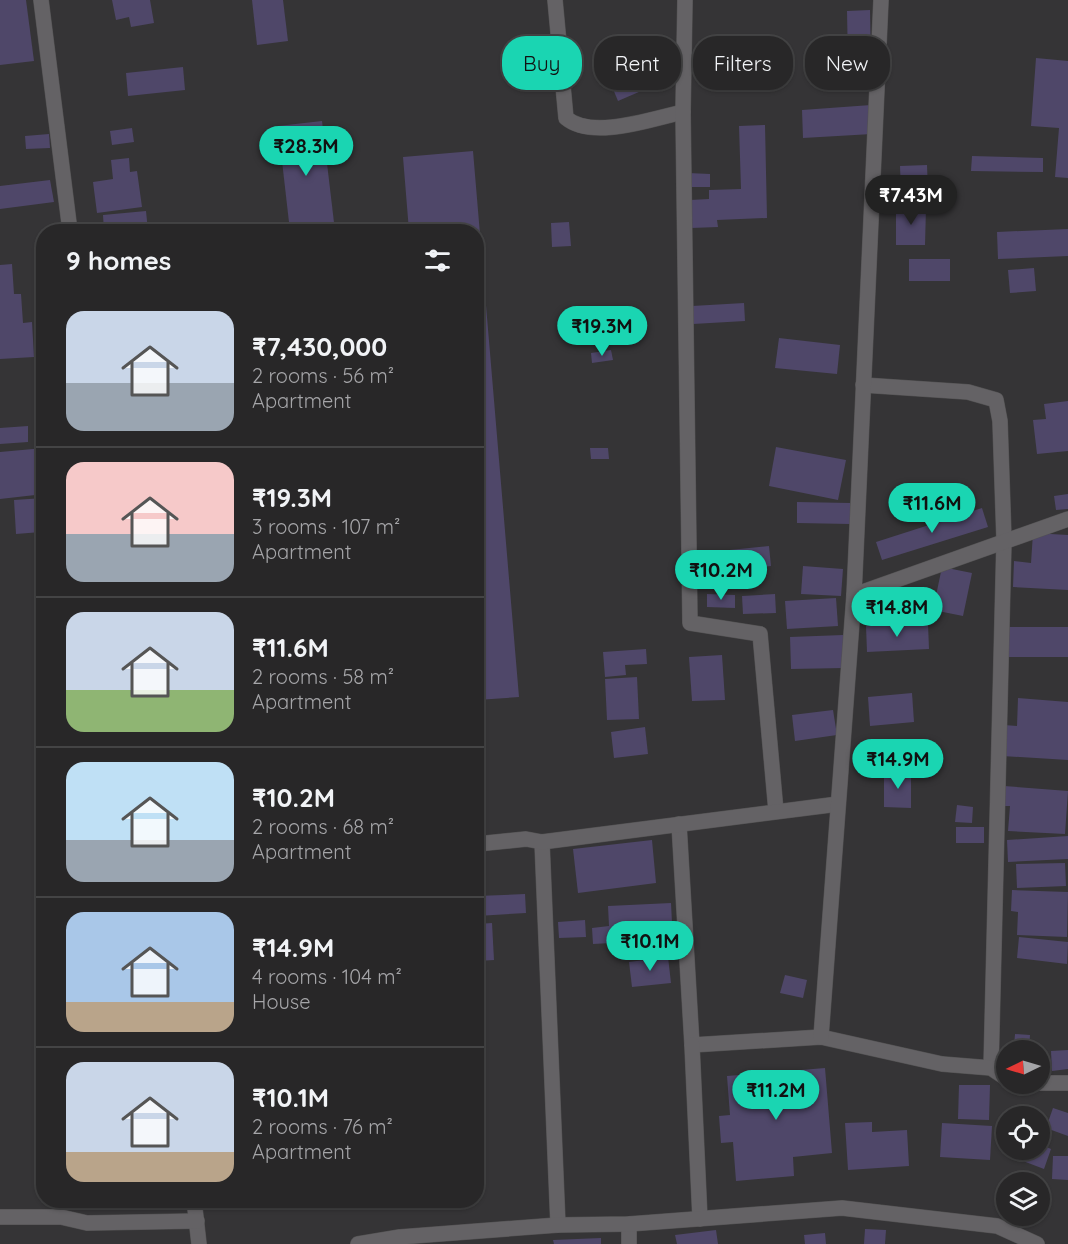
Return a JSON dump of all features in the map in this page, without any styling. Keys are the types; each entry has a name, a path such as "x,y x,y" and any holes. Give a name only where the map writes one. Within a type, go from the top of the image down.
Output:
{"street":[{"path":"41,0 69,224"},
{"path":"555,0 566,118 574,125 592,130 683,112"},
{"path":"686,0 683,112 690,623 760,634 776,811"},
{"path":"821,1037 854,595 882,0"},
{"path":"863,385 968,392 996,400 1000,421 1004,540 991,1068"},
{"path":"854,595 1068,519"},
{"path":"484,843 526,839 542,842 838,804"},
{"path":"679,824 700,1219"},
{"path":"542,842 558,1225"},
{"path":"692,1045 821,1037 942,1064 991,1068 996,1071"},
{"path":"1050,1083 1068,1083"},
{"path":"195,1208 199,1244"},
{"path":"358,1244 400,1237 558,1225 629,1224 842,1208 997,1226 1037,1244"},
{"path":"0,1217 61,1217 87,1223 196,1221"},
{"path":"629,1224 629,1244"}],"building":[{"path":"0,0 26,0 34,61 0,65"},
{"path":"112,0 150,0 154,23 131,27 129,17 116,20"},
{"path":"252,0 283,0 288,41 257,45"},
{"path":"870,10 870,36 847,36 847,11"},
{"path":"1036,58 1068,61 1068,178 1055,177 1059,128 1031,126"},
{"path":"183,67 185,90 128,96 126,73"},
{"path":"613,90 644,90 618,101"},
{"path":"871,105 872,134 803,138 802,110"},
{"path":"322,121 334,224 289,224 278,126"},
{"path":"765,125 767,218 717,220 718,227 691,228 690,200 709,199 709,190 741,189 739,126"},
{"path":"132,128 134,142 112,145 110,131"},
{"path":"49,134 50,148 26,149 25,136"},
{"path":"473,151 479,224 408,224 403,157"},
{"path":"972,156 1043,158 1043,172 971,171"},
{"path":"129,158 130,172 137,171 142,207 97,213 93,182 113,179 111,160"},
{"path":"927,165 928,191 901,192 900,166"},
{"path":"688,173 710,174 710,187 687,187"},
{"path":"50,180 54,202 0,209 0,186"},
{"path":"896,208 926,208 925,245 896,245"},
{"path":"146,211 147,224 104,224 103,215"},
{"path":"569,222 571,246 552,247 551,223"},
{"path":"1068,229 1068,256 998,259 997,232"},
{"path":"909,259 950,259 950,281 909,281"},
{"path":"12,264 14,294 21,294 23,323 32,322 34,357 0,359 0,265"},
{"path":"1034,268 1036,291 1010,293 1008,270"},
{"path":"484,282 519,697 484,700"},
{"path":"744,303 745,321 693,324 692,306"},
{"path":"779,338 840,345 837,374 775,368"},
{"path":"611,350 613,360 592,363 591,353"},
{"path":"1068,401 1068,451 1037,454 1033,420 1046,419 1044,404"},
{"path":"28,426 28,442 0,444 0,428"},
{"path":"776,447 846,460 838,500 769,486"},
{"path":"590,448 608,448 609,459 591,459"},
{"path":"36,449 36,495 0,499 0,452"},
{"path":"1068,494 1068,509 1056,510 1054,496"},
{"path":"36,499 36,532 16,534 14,500"},
{"path":"797,502 850,503 850,524 797,523"},
{"path":"982,508 988,527 882,560 876,542"},
{"path":"1033,533 1068,535 1068,590 1013,587 1014,561 1031,563"},
{"path":"769,546 771,566 713,572 710,552"},
{"path":"803,566 843,569 841,596 801,594"},
{"path":"942,567 972,573 963,616 933,610"},
{"path":"707,594 735,595 735,608 707,607"},
{"path":"775,594 776,613 743,614 742,596"},
{"path":"836,598 838,626 787,629 785,601"},
{"path":"928,624 929,649 867,652 866,626"},
{"path":"1007,627 1068,627 1068,657 1007,657"},
{"path":"843,635 844,668 791,669 790,637"},
{"path":"646,649 647,664 625,665 626,675 605,677 603,652"},
{"path":"722,655 725,700 692,701 689,657"},
{"path":"637,677 639,719 607,720 605,679"},
{"path":"912,693 914,722 870,726 868,697"},
{"path":"1018,698 1068,702 1068,760 1002,756 1004,725 1017,726"},
{"path":"833,710 837,735 795,741 792,715"},
{"path":"645,727 648,754 614,758 611,732"},
{"path":"884,773 911,773 911,808 884,807"},
{"path":"1004,786 1068,791 1065,834 1008,831 1010,806 1003,806"},
{"path":"957,805 973,807 972,823 955,822"},
{"path":"956,827 984,827 984,843 956,843"},
{"path":"1068,836 1068,859 1008,862 1007,840"},
{"path":"652,840 656,883 578,893 573,849"},
{"path":"1065,863 1066,886 1017,888 1016,864"},
{"path":"1012,890 1068,892 1067,937 1017,935 1018,912 1011,911"},
{"path":"525,894 526,913 484,916 484,896"},
{"path":"671,903 672,923 646,925 647,941 593,944 592,928 609,926 608,906"},
{"path":"585,920 586,937 559,938 558,922"},
{"path":"492,923 494,960 484,961 484,924"},
{"path":"1019,937 1068,942 1067,964 1017,958"},
{"path":"668,957 671,983 632,987 629,962"},
{"path":"785,975 807,980 803,998 780,993"},
{"path":"1015,1034 1030,1035 1030,1040 1015,1040"},
{"path":"1068,1050 1068,1069 1052,1071 1051,1051"},
{"path":"825,1068 832,1153 793,1157 794,1176 736,1181 733,1142 721,1143 719,1116 730,1115 727,1076"},
{"path":"959,1085 990,1085 989,1120 958,1119"},
{"path":"1053,1108 1068,1113 1068,1136 1050,1129"},
{"path":"872,1122 872,1132 907,1130 909,1166 848,1170 845,1123"},
{"path":"942,1123 992,1126 990,1160 940,1157"},
{"path":"1053,1156 1068,1156 1068,1180 1052,1179"},
{"path":"1023,1160 1047,1160 1044,1169"},
{"path":"865,1229 886,1230 885,1244 864,1244"},
{"path":"716,1230 718,1244 677,1244 675,1235"},
{"path":"825,1233 826,1244 805,1244 804,1235"},
{"path":"601,1238 601,1244 554,1244 553,1240"}]}
